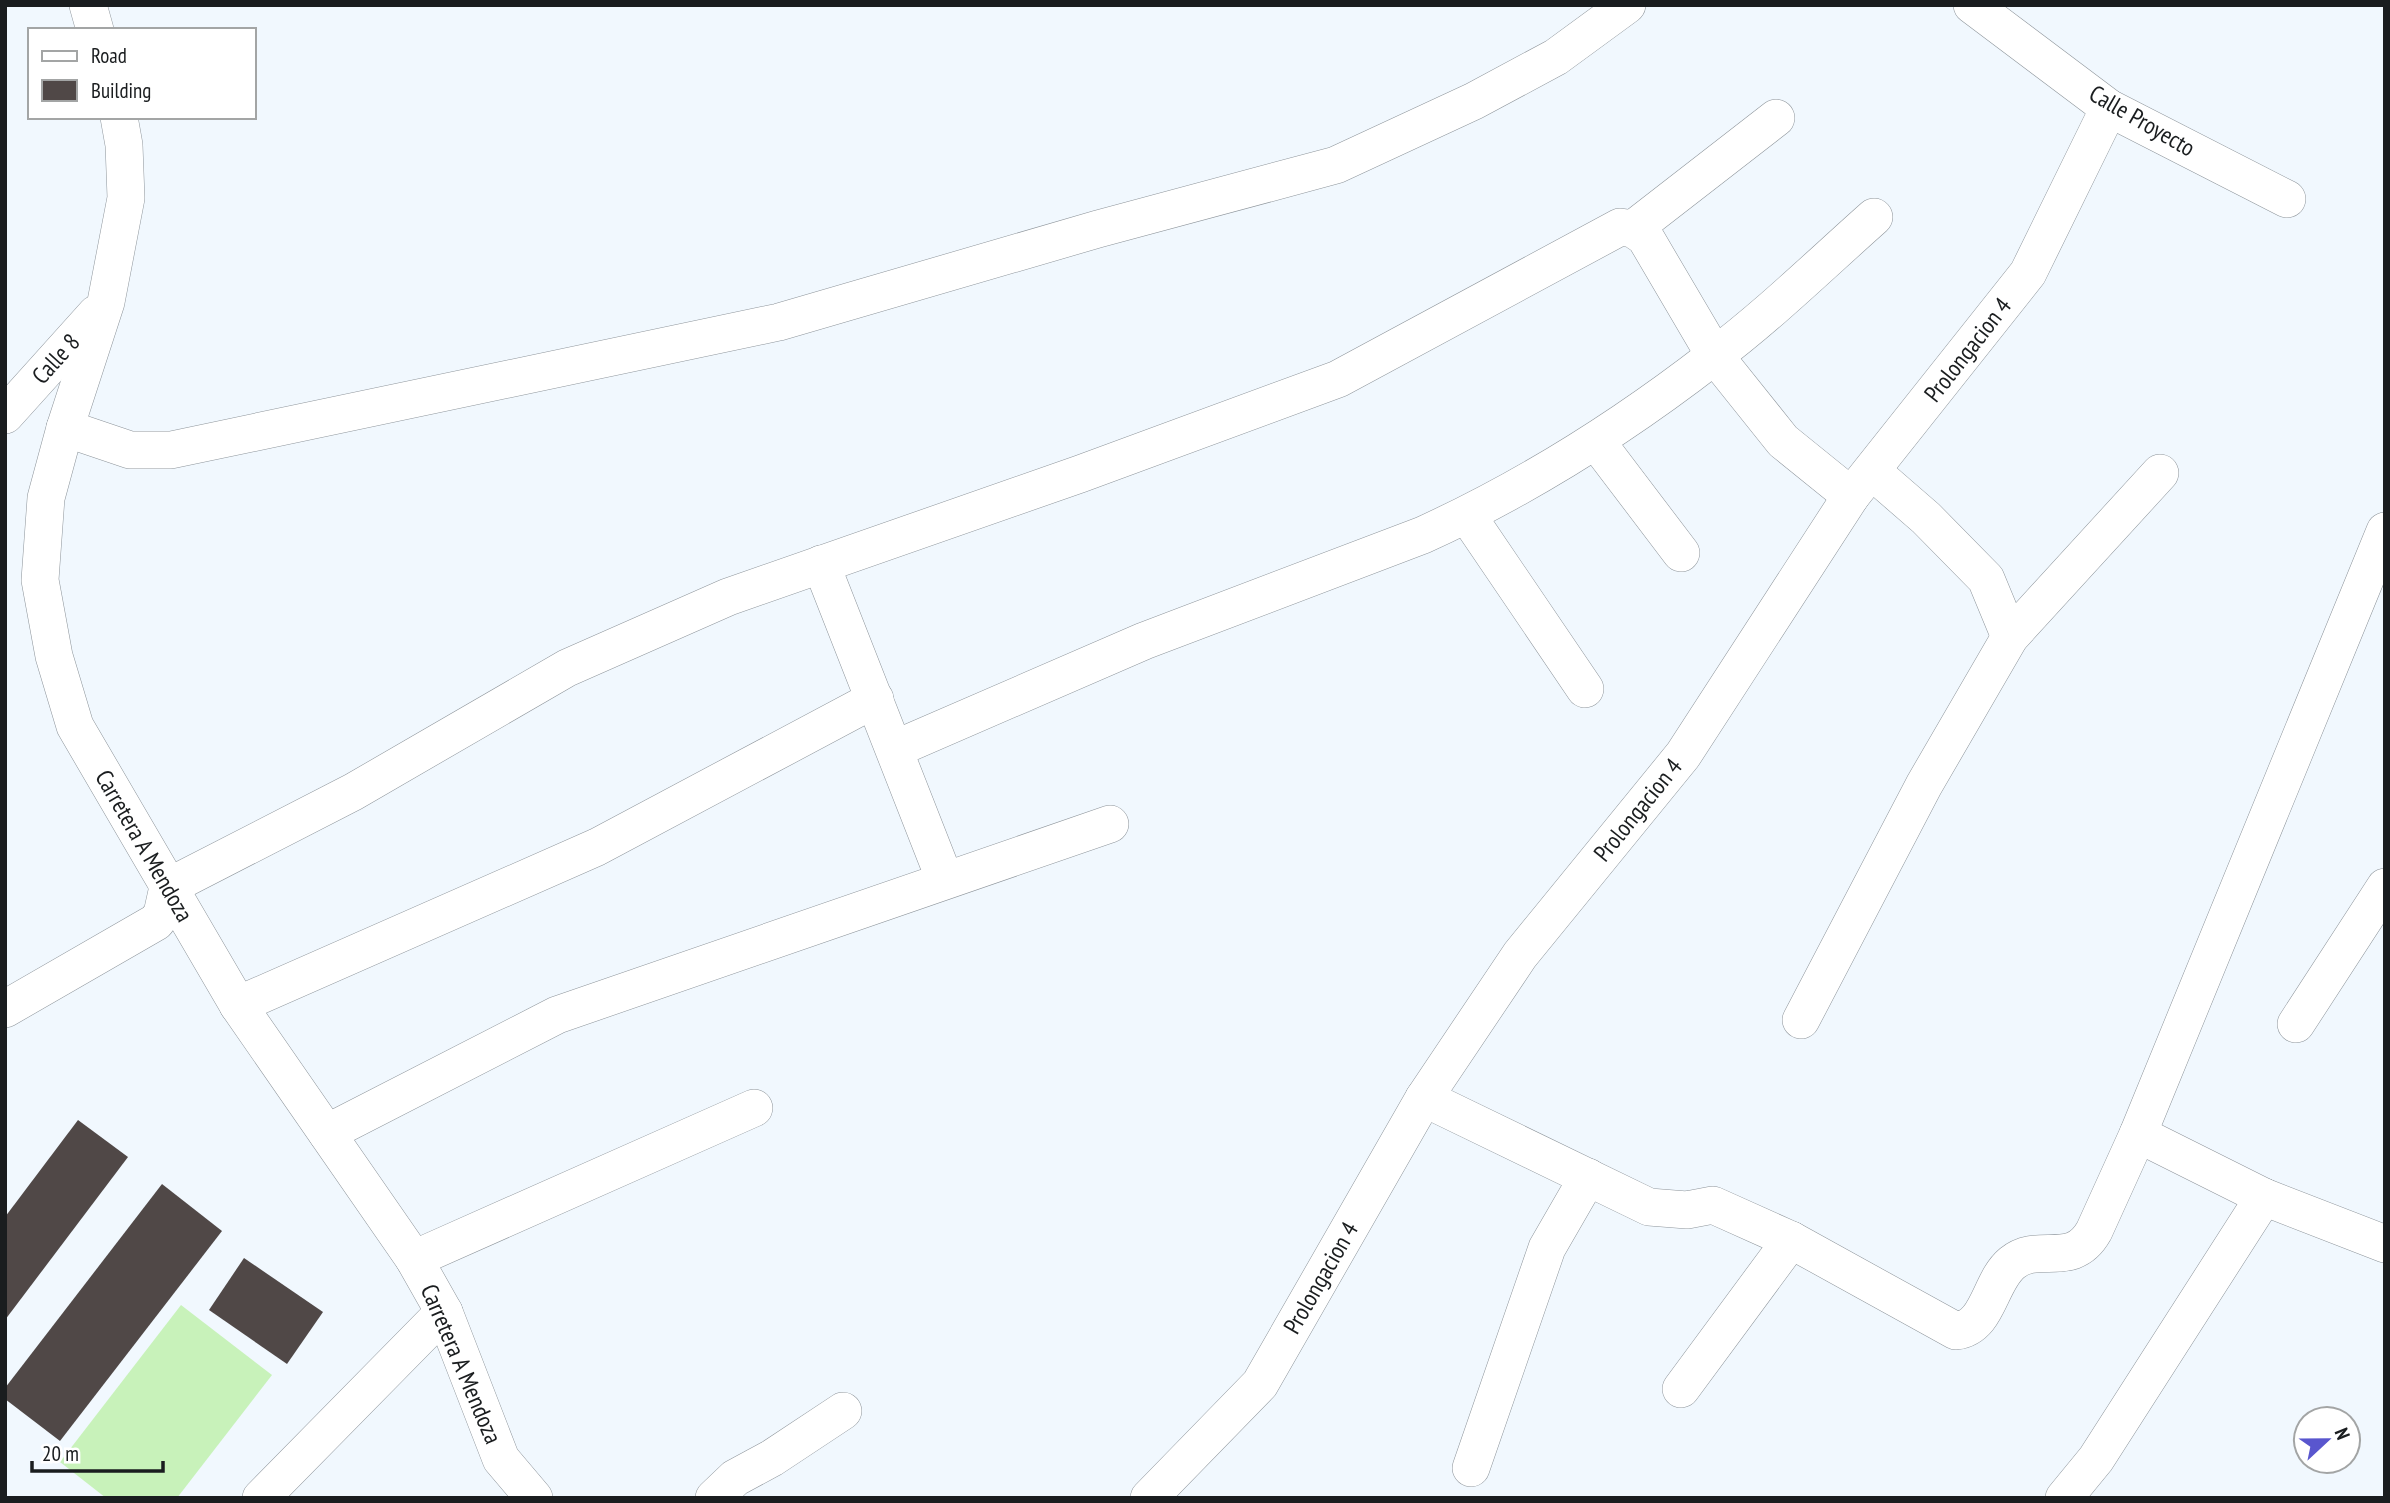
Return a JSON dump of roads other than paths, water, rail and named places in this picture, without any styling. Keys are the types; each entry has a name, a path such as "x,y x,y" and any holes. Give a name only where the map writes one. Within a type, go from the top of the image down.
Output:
{"street":[{"path":"88,5 94,28"},
{"path":"65,428 130,450 172,450 779,322 1098,229 1336,165 1474,101 1556,57 1627,5"},
{"name":"Calle Proyecto","path":"1972,5 2109,108 2287,199"},
{"name":"Prolongacion 4","path":"1149,1498 1260,1384 1424,1098 1520,955 1683,755 1862,484 2028,273 2109,108"},
{"path":"1633,229 1776,118"},
{"name":"Carretera A Mendoza","path":"119,119 124,145 126,198 106,302 65,428 46,498 40,580 54,656 75,726 237,1005 414,1259 444,1312 502,1458 534,1498"},
{"path":"895,749 1143,641 1423,535 1467,514 1595,441 1715,356 1874,217"},
{"path":"5,1009 156,922 162,914 168,887 353,792 567,668 728,597 1080,474 1338,379 1606,232 1620,227 1633,229 1645,237 1715,356 1783,441 1926,518 1986,579 2010,637"},
{"name":"Calle 8","path":"5,415 106,302"},
{"path":"1595,441 1681,553"},
{"path":"1801,1020 1924,785 2010,637 2160,473"},
{"path":"1467,514 1585,689"},
{"path":"1424,1098 1649,1208 1687,1210 1713,1205 1791,1240 1956,1331 1966,1330 1976,1324 2005,1270 2015,1261 2029,1256 2073,1252 2086,1244 2138,1134 2385,531"},
{"path":"821,564 945,880"},
{"path":"237,1005 597,847 875,699"},
{"path":"327,1133 557,1014 1110,824"},
{"path":"2296,1024 2385,887"},
{"path":"414,1259 754,1108"},
{"path":"2138,1134 2264,1196 2385,1244"},
{"path":"1471,1468 1547,1248 1588,1177"},
{"path":"2064,1498 2096,1459 2264,1196"},
{"path":"1681,1389 1791,1240"},
{"path":"261,1498 444,1312"},
{"path":"714,1498 735,1478 772,1458 843,1411"}]}
